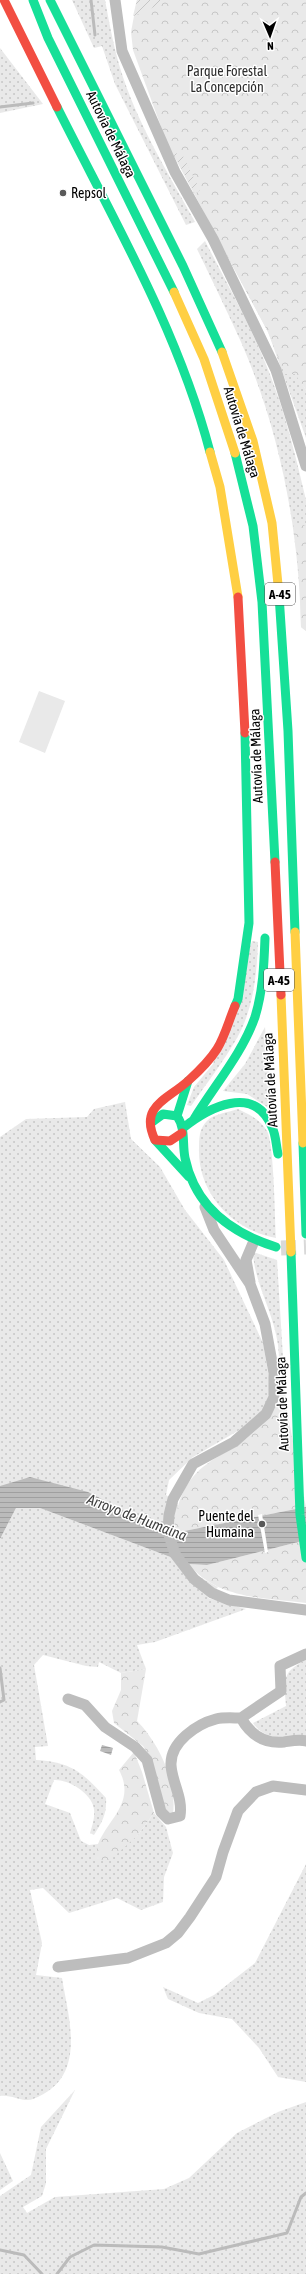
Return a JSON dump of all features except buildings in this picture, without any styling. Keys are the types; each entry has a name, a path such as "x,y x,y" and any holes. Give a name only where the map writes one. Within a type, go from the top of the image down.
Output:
{"main road":[{"path":"4,0 146,284 182,364 206,435 229,536 238,593 243,665 249,923 238,999 217,1049 188,1081 159,1102 153,1109 150,1129 155,1140 192,1180"},
{"name":"Autovía de Málaga","path":"33,0 48,38 166,274 204,359 234,447 253,526 262,602 289,1191 295,1405 300,1516 306,1558"},
{"name":"Autovía de Málaga","path":"50,0 183,266 223,354 253,441 272,522 280,602 288,731 306,1234"},
{"path":"155,1140 167,1142 177,1139 194,1119 227,1070 249,1027 258,1003 264,973 265,938 275,905"},
{"path":"188,1081 177,1116 183,1131 187,1165 192,1180 205,1204 229,1228 254,1241 276,1247"},
{"path":"194,1119 222,1102 242,1102 256,1108 267,1117 273,1130 289,1191"},
{"path":"152,1122 158,1114 166,1112 177,1116"}],"street":[{"path":"115,0 122,51 175,172 213,238 276,370 306,466"},
{"path":"205,1204 214,1230 250,1284"},
{"path":"254,1241 246,1260 250,1284 265,1324 274,1373 274,1397 266,1414 234,1442 193,1464 173,1499 169,1514 168,1532 175,1554 194,1579 212,1593 229,1600 306,1610"},
{"path":"68,1698 85,1704 105,1728 135,1747 147,1760 161,1812 168,1819 180,1816 181,1805 171,1764 176,1746 189,1733 216,1719 241,1718 281,1691 280,1666 306,1654"},
{"path":"241,1718 247,1729 263,1740 280,1742 306,1741"},
{"path":"58,1967 128,1958 166,1943 178,1933 190,1918 216,1877 223,1852 238,1811 256,1792 273,1786 306,1790"}],"green space":[{"path":"72,0 105,0 118,60 131,99 147,135 195,222 186,225 115,84 102,46 94,48"},
{"name":"Parque Forestal La Concepción","path":"137,0 306,0 306,390 295,374 285,374 268,332 167,143 133,50 131,32"},
{"path":"137,0 166,0 150,9 143,9 137,15 133,16"},
{"path":"0,48 43,104 0,113"},
{"path":"173,153 182,154 200,190 195,194"},
{"path":"200,205 290,365 306,390 306,438 268,332"},
{"path":"205,241 243,313 260,350 275,388 296,457 306,500 306,631 301,627 296,554 285,482 277,446 267,410 255,376 241,342 197,249"},
{"path":"293,522 306,526 306,631 301,627 300,583"},
{"path":"39,691 65,701 45,753 19,742"},
{"path":"252,941 258,942 257,967 247,1016 237,1038 226,1055 191,1106 187,1105 194,1087 213,1064"},
{"path":"265,1027 272,1110 247,1094 223,1091 245,1064"},
{"path":"125,1102 131,1139 160,1167 185,1210 224,1260 263,1343 271,1389 263,1413 248,1425 193,1457 169,1480 166,1495 178,1503 174,1533 0,1486 0,1137 26,1119 87,1117 94,1109"},
{"path":"238,1109 261,1123 267,1131 273,1165 276,1238 260,1234 232,1218 212,1195 205,1181 200,1165 199,1137 202,1127 213,1117"},
{"path":"253,1252 277,1260 286,1406 280,1401 279,1352 276,1333 260,1287 254,1264"},
{"path":"280,1401 286,1406 306,1507 174,1533 176,1513 182,1494 192,1478 199,1470 211,1461 234,1447 254,1432"},
{"path":"16,1508 40,1508 189,1564 198,1576 218,1587 208,1598 246,1609 155,1642 137,1645 146,1669 121,1673 99,1662 98,1667 86,1666 43,1655 34,1665 48,1746 35,1747 36,1760 59,1763 76,1770 106,1798 106,1809 94,1835 90,1833 94,1815 93,1805 87,1795 76,1787 59,1780 54,1780 45,1804 70,1813 81,1841 89,1845 98,1844 97,1859 138,1835 154,1813 166,1827 173,1853 164,1877 163,1902 141,1910 117,1898 69,1913 43,1888 30,1890 42,1943 36,1975 62,1978 68,2012 71,2047 68,2063 62,2077 50,2090 29,2100 9,2096 0,2096 0,1539"},
{"path":"306,1540 306,1603 258,1598 227,1590 200,1576 189,1564 207,1565"},
{"path":"306,1660 306,1738 284,1738 264,1733 253,1723 286,1706 285,1684 288,1673 298,1664"},
{"path":"146,1669 137,1721 145,1730 159,1752 169,1776 174,1802 173,1814 167,1815 151,1759 143,1746 114,1723 112,1711 121,1690 121,1673"},
{"path":"134,1752 142,1772 154,1813 138,1835 109,1861 97,1859 98,1844 123,1801 123,1781 119,1770"},
{"path":"306,1864 306,2082 278,2077 259,2048 232,2019 199,2013 168,1999 163,1987 198,2003 214,1995 255,1963"},
{"path":"75,2090 46,2149 46,2183 42,2196 23,2207 27,2213 55,2197 164,2189 189,2178 237,2133 278,2112 306,2102 306,2274 0,2274 0,2196 31,2175 41,2127"},
{"path":"0,2153 13,2181 0,2190"}],"shaded area":[{"path":"30,1477 88,1492 162,1530 174,1533 306,1507 306,1540 207,1565 189,1564 40,1508 16,1508 0,1539 0,1486"},
{"path":"102,1745 113,1748 111,1755 100,1751"}],"pier":[{"path":"262,1514 268,1552 265,1553 258,1515"}],"waterway":[{"path":"91,0 95,35"},
{"path":"0,107 33,103"},
{"path":"0,1668 4,1700 0,1702"},
{"path":"57,2274 70,2257 94,2245 162,2247 199,2254 287,2233 301,2197 306,2193"},
{"path":"0,2250 24,2255 42,2274"}],"tunnel":[{"path":"281,1248 306,1247"}],"traffic: fast":[{"path":"33,0 48,38 174,292"},
{"path":"50,0 183,266 222,352"},
{"path":"57,107 122,233 162,319 197,407 210,452"},
{"path":"235,453 253,526 262,602 275,862"},
{"path":"279,595 288,731 295,932"},
{"path":"235,1006 238,999 249,923 245,733"},
{"path":"194,1119 243,1044 255,1017 264,968 265,938"},
{"path":"177,1116 188,1081"},
{"path":"183,1128 193,1120 217,1107 243,1103 254,1106 264,1114 272,1127 278,1154"},
{"path":"152,1122 163,1114 177,1116 182,1126 184,1152 190,1175 206,1204 217,1215 244,1234 276,1247"},
{"path":"155,1140 189,1177"},
{"path":"303,1143 306,1234"},
{"path":"291,1252 300,1515 306,1558"}],"traffic: slow":[{"path":"174,292 204,359 235,453"},
{"path":"222,352 253,441 272,523 279,595"},
{"path":"210,452 220,487 238,597"},
{"path":"295,932 303,1143"},
{"path":"281,995 291,1252"}],"traffic: jam":[{"path":"4,0 57,107"},
{"path":"238,597 245,733"},
{"path":"275,862 281,995"},
{"path":"182,1133 170,1141 155,1140 150,1119 153,1111 164,1099 180,1088 204,1066 217,1049 235,1006"}],"place":[{"name":"Repsol","path":"63,193"},
{"name":"Puente del Humaina","path":"262,1524"}],"water label":[{"name":"Arroyo de Humaina","path":"137,1517"}]}
